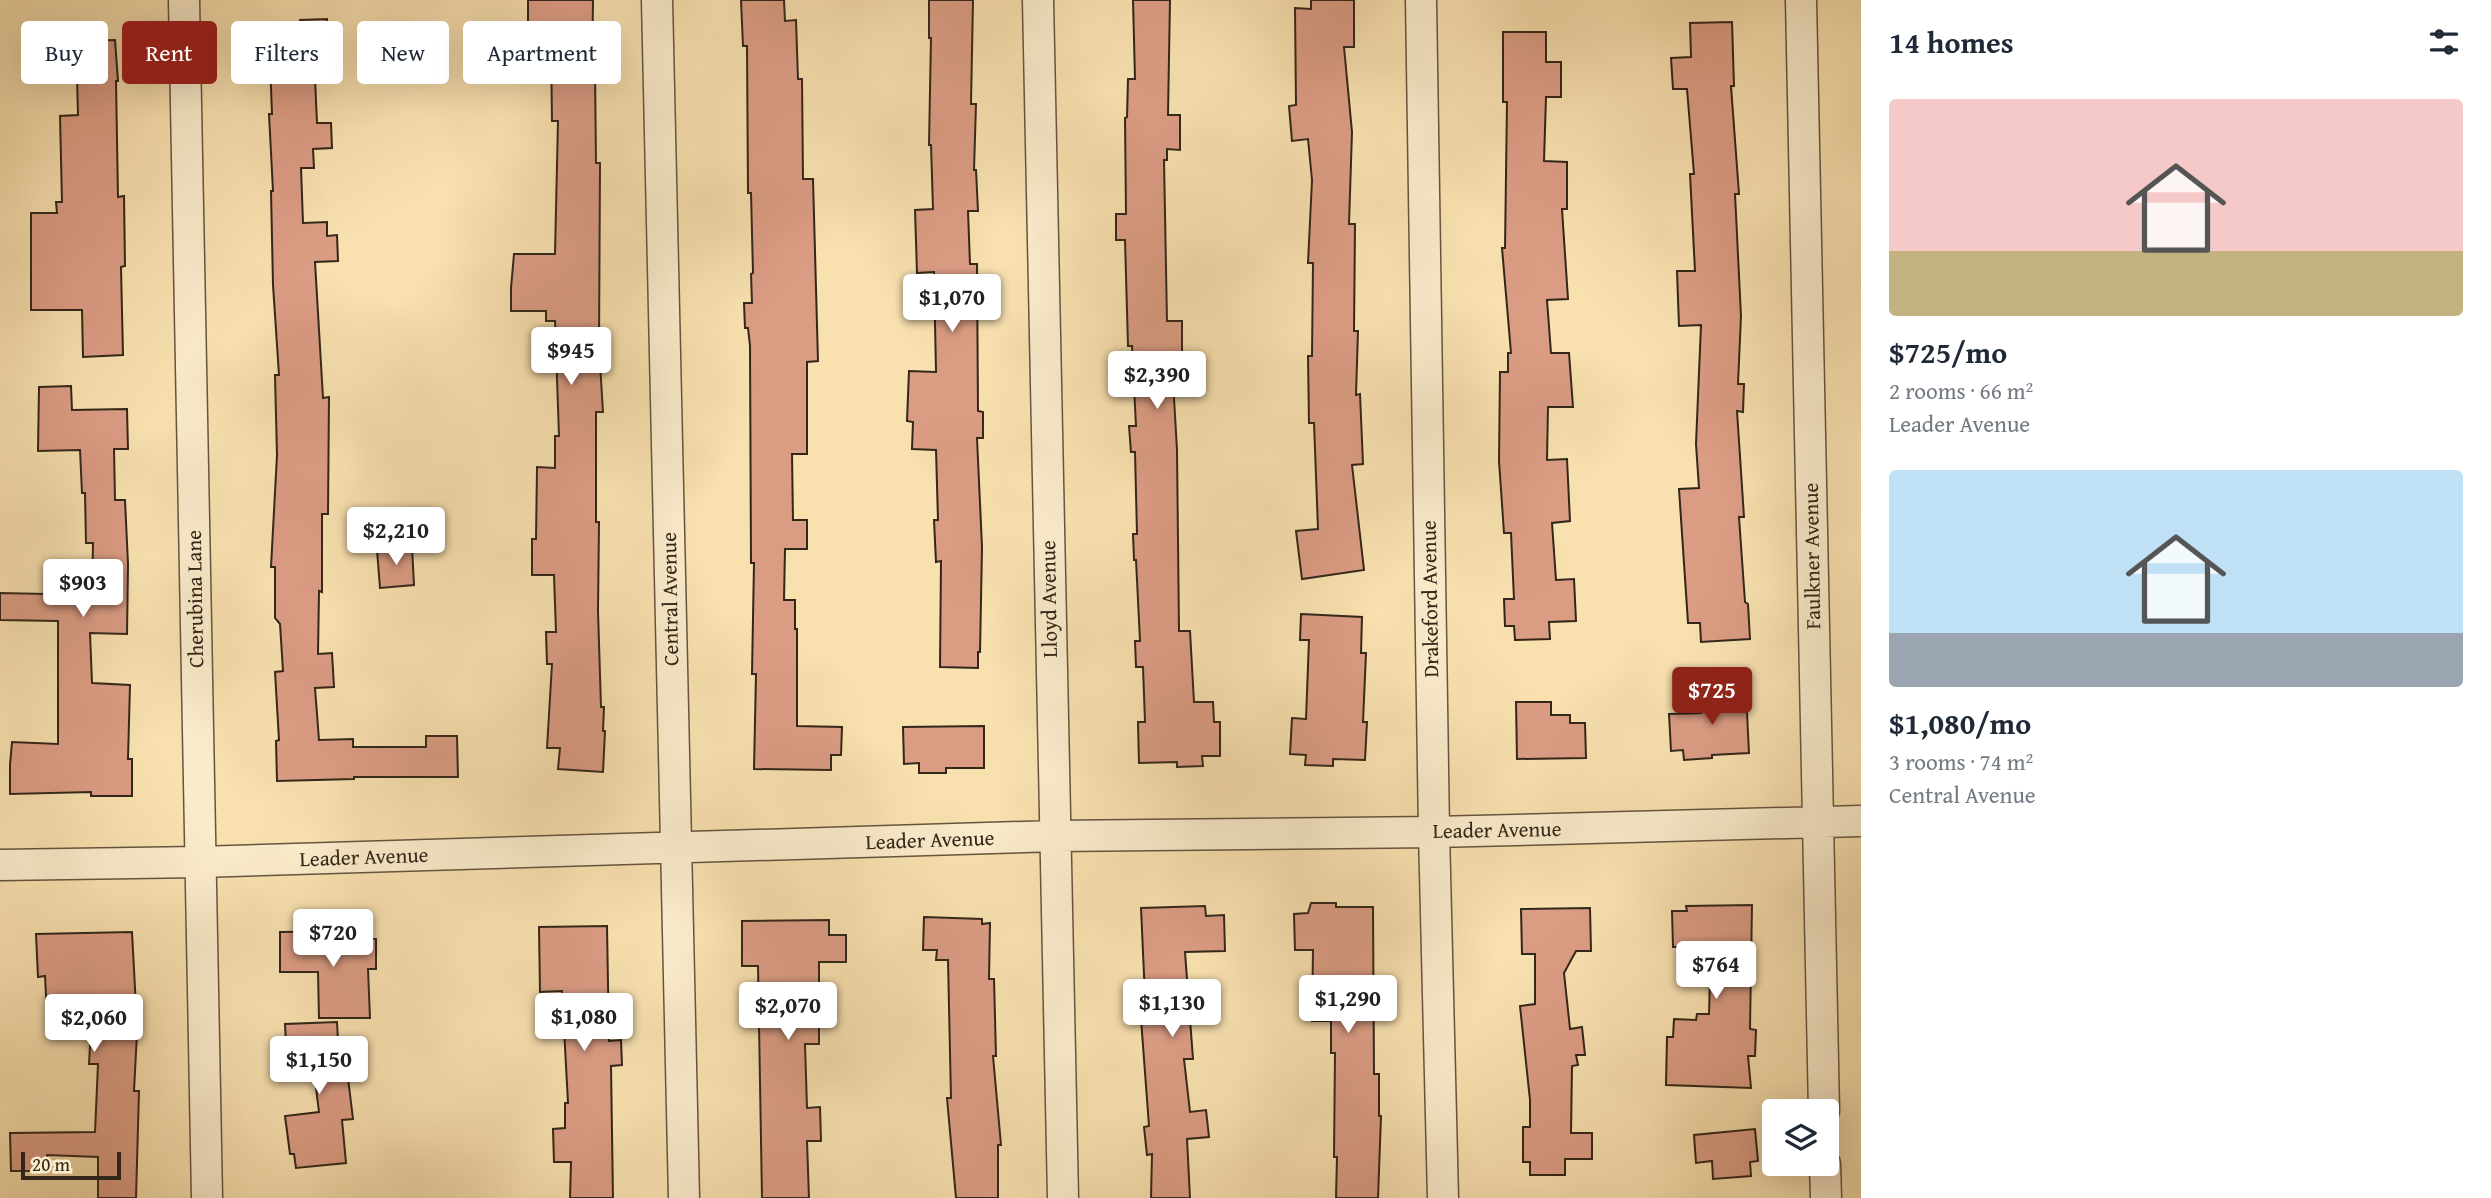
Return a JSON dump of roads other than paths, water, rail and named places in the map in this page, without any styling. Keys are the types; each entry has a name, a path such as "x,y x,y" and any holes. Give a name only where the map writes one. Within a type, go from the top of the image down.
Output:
{"street":[{"name":"Cherubina Lane","path":"184,0 207,1198"},
{"name":"Central Avenue","path":"657,0 684,1198"},
{"name":"Lloyd Avenue","path":"1038,0 1063,1198"},
{"name":"Drakeford Avenue","path":"1421,0 1434,832 1443,1198"},
{"name":"Faulkner Avenue","path":"1801,0 1824,1099"},
{"name":"Leader Avenue","path":"0,865 199,862 1055,836 1434,832 1861,821"},
{"path":"1825,1176 1826,1198"}]}
